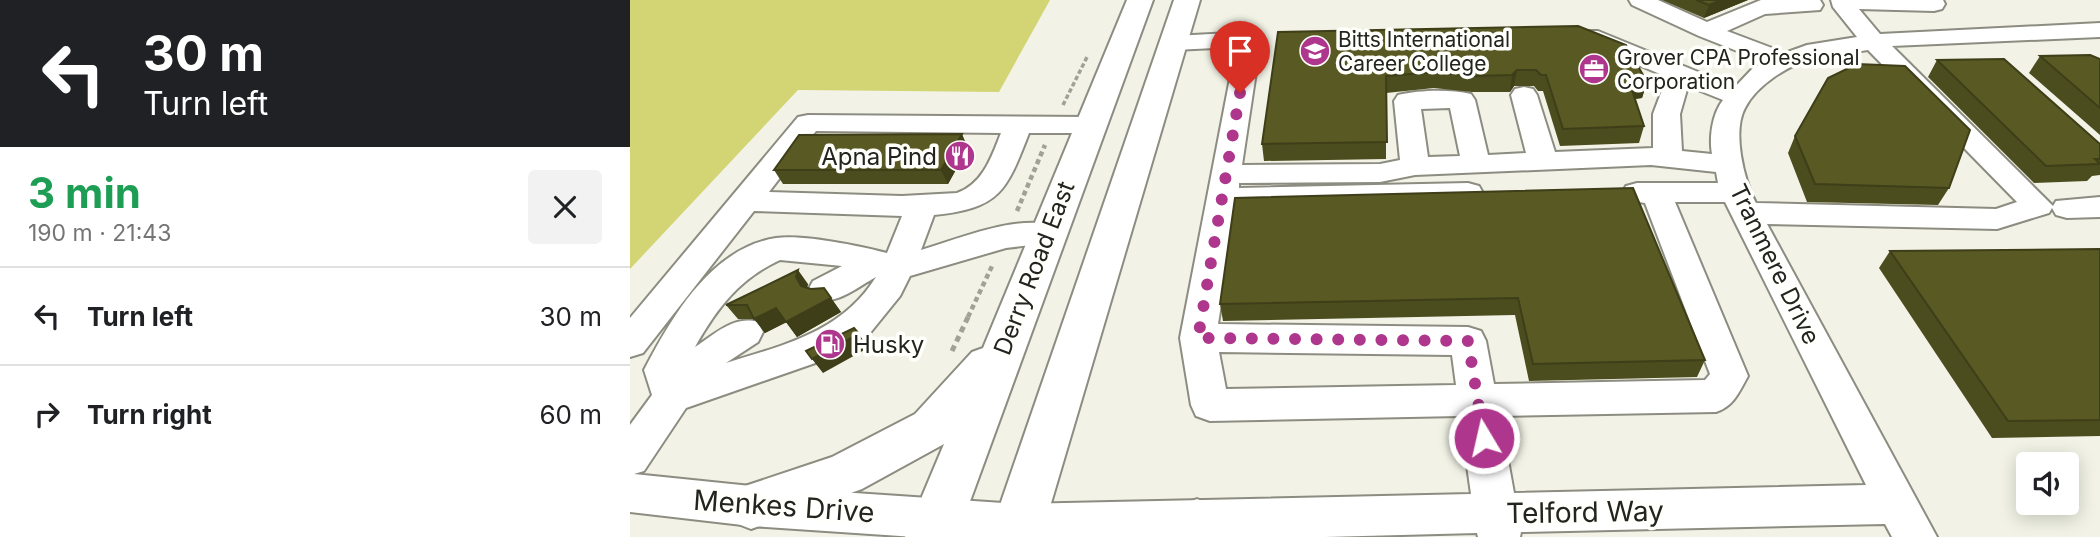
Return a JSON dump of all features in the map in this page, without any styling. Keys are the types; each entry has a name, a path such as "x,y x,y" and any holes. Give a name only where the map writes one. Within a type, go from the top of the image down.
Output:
{"main road":[{"name":"Derry Road East","path":"934,527 1140,0"},
{"path":"1017,531 1187,0"},
{"path":"751,506 845,474 932,428 1006,341"}],"street":[{"path":"1640,0 1707,31 1786,62"},
{"path":"1840,1 1933,2 1980,46"},
{"path":"1610,193 1737,190 1997,219 2038,206 1873,41 1840,1"},
{"path":"1707,31 1761,7 1810,2 1844,44"},
{"name":"Tranmere Drive","path":"1906,520 1737,190 1724,142 1731,107 1762,73 1807,52 1844,44 1873,41 1980,46 2052,32 2100,30"},
{"path":"2052,32 2081,54"},
{"path":"1565,33 1588,35 1740,98"},
{"path":"1174,43 1261,39 1224,187 1198,338 1210,405 1477,398 1716,396 1729,376 1656,193"},
{"path":"1669,158 1664,122 1668,102 1681,74"},
{"path":"1524,95 1543,162"},
{"path":"1415,166 1407,101 1462,100 1476,164"},
{"path":"630,343 808,123 1090,125"},
{"path":"746,201 940,207 974,198 991,184 1019,124"},
{"path":"1224,187 1380,173 1415,166 1651,156 1669,158 1737,190"},
{"path":"1224,187 1342,194 1489,193"},
{"path":"672,397 808,351 853,328 888,287 887,265 922,206"},
{"path":"2067,208 2100,207"},
{"path":"824,290 887,265 1005,237 1047,234"},
{"path":"672,397 663,370 703,302 744,263 777,249 847,255 887,265"},
{"path":"630,458 699,363 745,332"},
{"path":"1198,338 1468,341 1497,525"},
{"name":"Menkes Drive","path":"630,493 934,527"},
{"name":"Telford Way","path":"934,527 1017,531 1906,520"}],"shaded area":[{"path":"630,0 1050,0 999,92 798,90 630,269"}],"building":[{"path":"1696,0 1721,0 1709,5"},
{"path":"1578,26 1626,45 1647,82 1630,84 1644,126 1563,129 1546,75 1541,75 1536,70 1517,70 1512,75 1474,76 1436,72 1386,76 1387,142 1262,144 1278,32"},
{"path":"2090,55 2100,59 2100,108 2040,56"},
{"path":"2004,59 2100,144 2100,159 2095,159 2100,164 2046,166 1937,60"},
{"path":"1857,64 1905,66 1970,130 1949,188 1815,184 1795,136 1828,78"},
{"path":"962,134 941,170 774,170 799,135"},
{"path":"1633,188 1705,360 1533,364 1518,298 1220,304 1235,198"},
{"path":"2100,249 2100,420 2008,421 1890,251"},
{"path":"798,270 796,277 801,286 811,289 824,288 831,298 786,322 776,308 754,319 747,305 726,305"},
{"path":"854,328 859,334 812,359 806,351"}],"place":[{"name":"Bitts International Career College","path":"1315,51"},
{"name":"Grover CPA Professional Corporation","path":"1594,69"},
{"name":"Apna Pind","path":"960,156"},
{"name":"Husky","path":"830,344"}],"route":[{"path":"1240,93 1198,338 1468,341 1484,438"}]}
